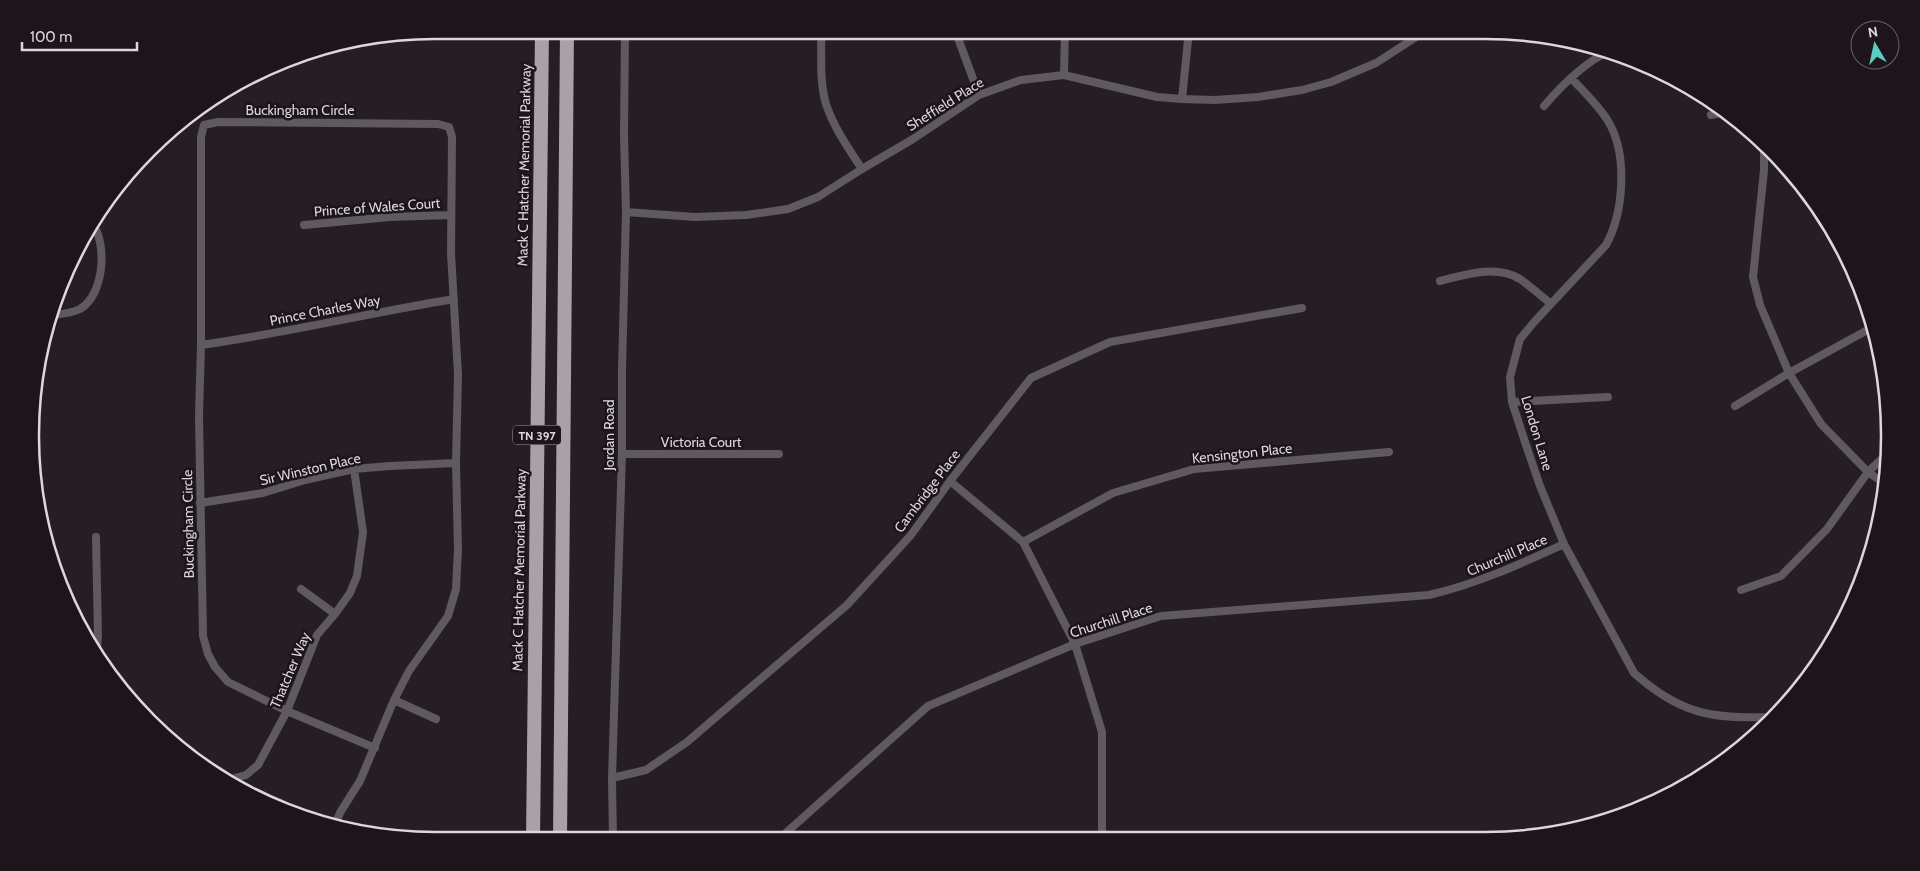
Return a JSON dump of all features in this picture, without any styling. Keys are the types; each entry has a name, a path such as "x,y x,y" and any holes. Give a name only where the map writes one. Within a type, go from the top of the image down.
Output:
{"highway":[{"name":"Mack C Hatcher Memorial Parkway","path":"533,832 542,39"},
{"name":"TN 397","path":"560,832 567,39"}],"street":[{"name":"Jordan Road","path":"613,832 612,778 622,454 626,212 624,135 626,39"},
{"path":"821,39 822,81 826,103 844,142 862,169"},
{"path":"958,39 979,96"},
{"path":"1064,75 1065,39"},
{"path":"1182,99 1188,39"},
{"name":"Sheffield Place","path":"626,212 695,217 746,215 788,210 818,198 979,96 1021,80 1064,75 1157,97 1215,100 1258,97 1321,85 1376,63 1414,39"},
{"path":"1544,106 1583,67 1600,56"},
{"name":"London Lane","path":"1572,79 1608,120 1615,135 1619,151 1621,193 1612,233 1606,245 1550,303 1518,344 1510,377 1512,402 1540,486 1564,544 1634,673 1652,689 1673,703 1713,715 1764,717"},
{"path":"1711,115 1716,114"},
{"name":"Buckingham Circle","path":"337,820 360,781 375,748 394,700 409,671 448,616 456,589 458,549 456,463 458,374 451,253 452,137 449,127 438,124 409,122 218,122 204,125 201,137 199,416 203,636 208,654 215,667 228,682 287,711 375,748"},
{"path":"1764,154 1753,278 1760,305 1789,372 1821,424 1868,472 1879,479"},
{"name":"Prince of Wales Court","path":"304,225 390,217 451,215"},
{"path":"58,314 81,308 92,297 99,286 101,261 99,239 96,231"},
{"path":"1440,281 1473,272 1497,272 1518,278 1550,303"},
{"name":"Prince Charles Way","path":"201,345 454,299"},
{"name":"Cambridge Place","path":"612,778 646,770 687,742 847,605 910,535 1031,378 1110,342 1302,308"},
{"path":"1735,406 1789,372 1867,330"},
{"path":"1512,402 1608,397"},
{"name":"Kensington Place","path":"1023,542 1113,493 1194,469 1389,452"},
{"name":"Victoria Court","path":"622,454 779,454"},
{"path":"1741,590 1781,576 1826,529 1868,472 1880,461"},
{"name":"Sir Winston Place","path":"200,503 263,493 305,480 354,470 390,466 456,463"},
{"name":"Thatcher Way","path":"235,778 246,775 258,766 287,711 317,635 350,593 357,576 363,532 354,470"},
{"path":"950,481 1023,542 1075,644 1102,732 1102,832"},
{"path":"96,538 97,642"},
{"name":"Churchill Place","path":"790,832 928,706 1075,644 1160,616 1429,595 1460,588 1490,577 1564,544"},
{"path":"301,589 335,614"},
{"path":"394,700 436,719"}]}
